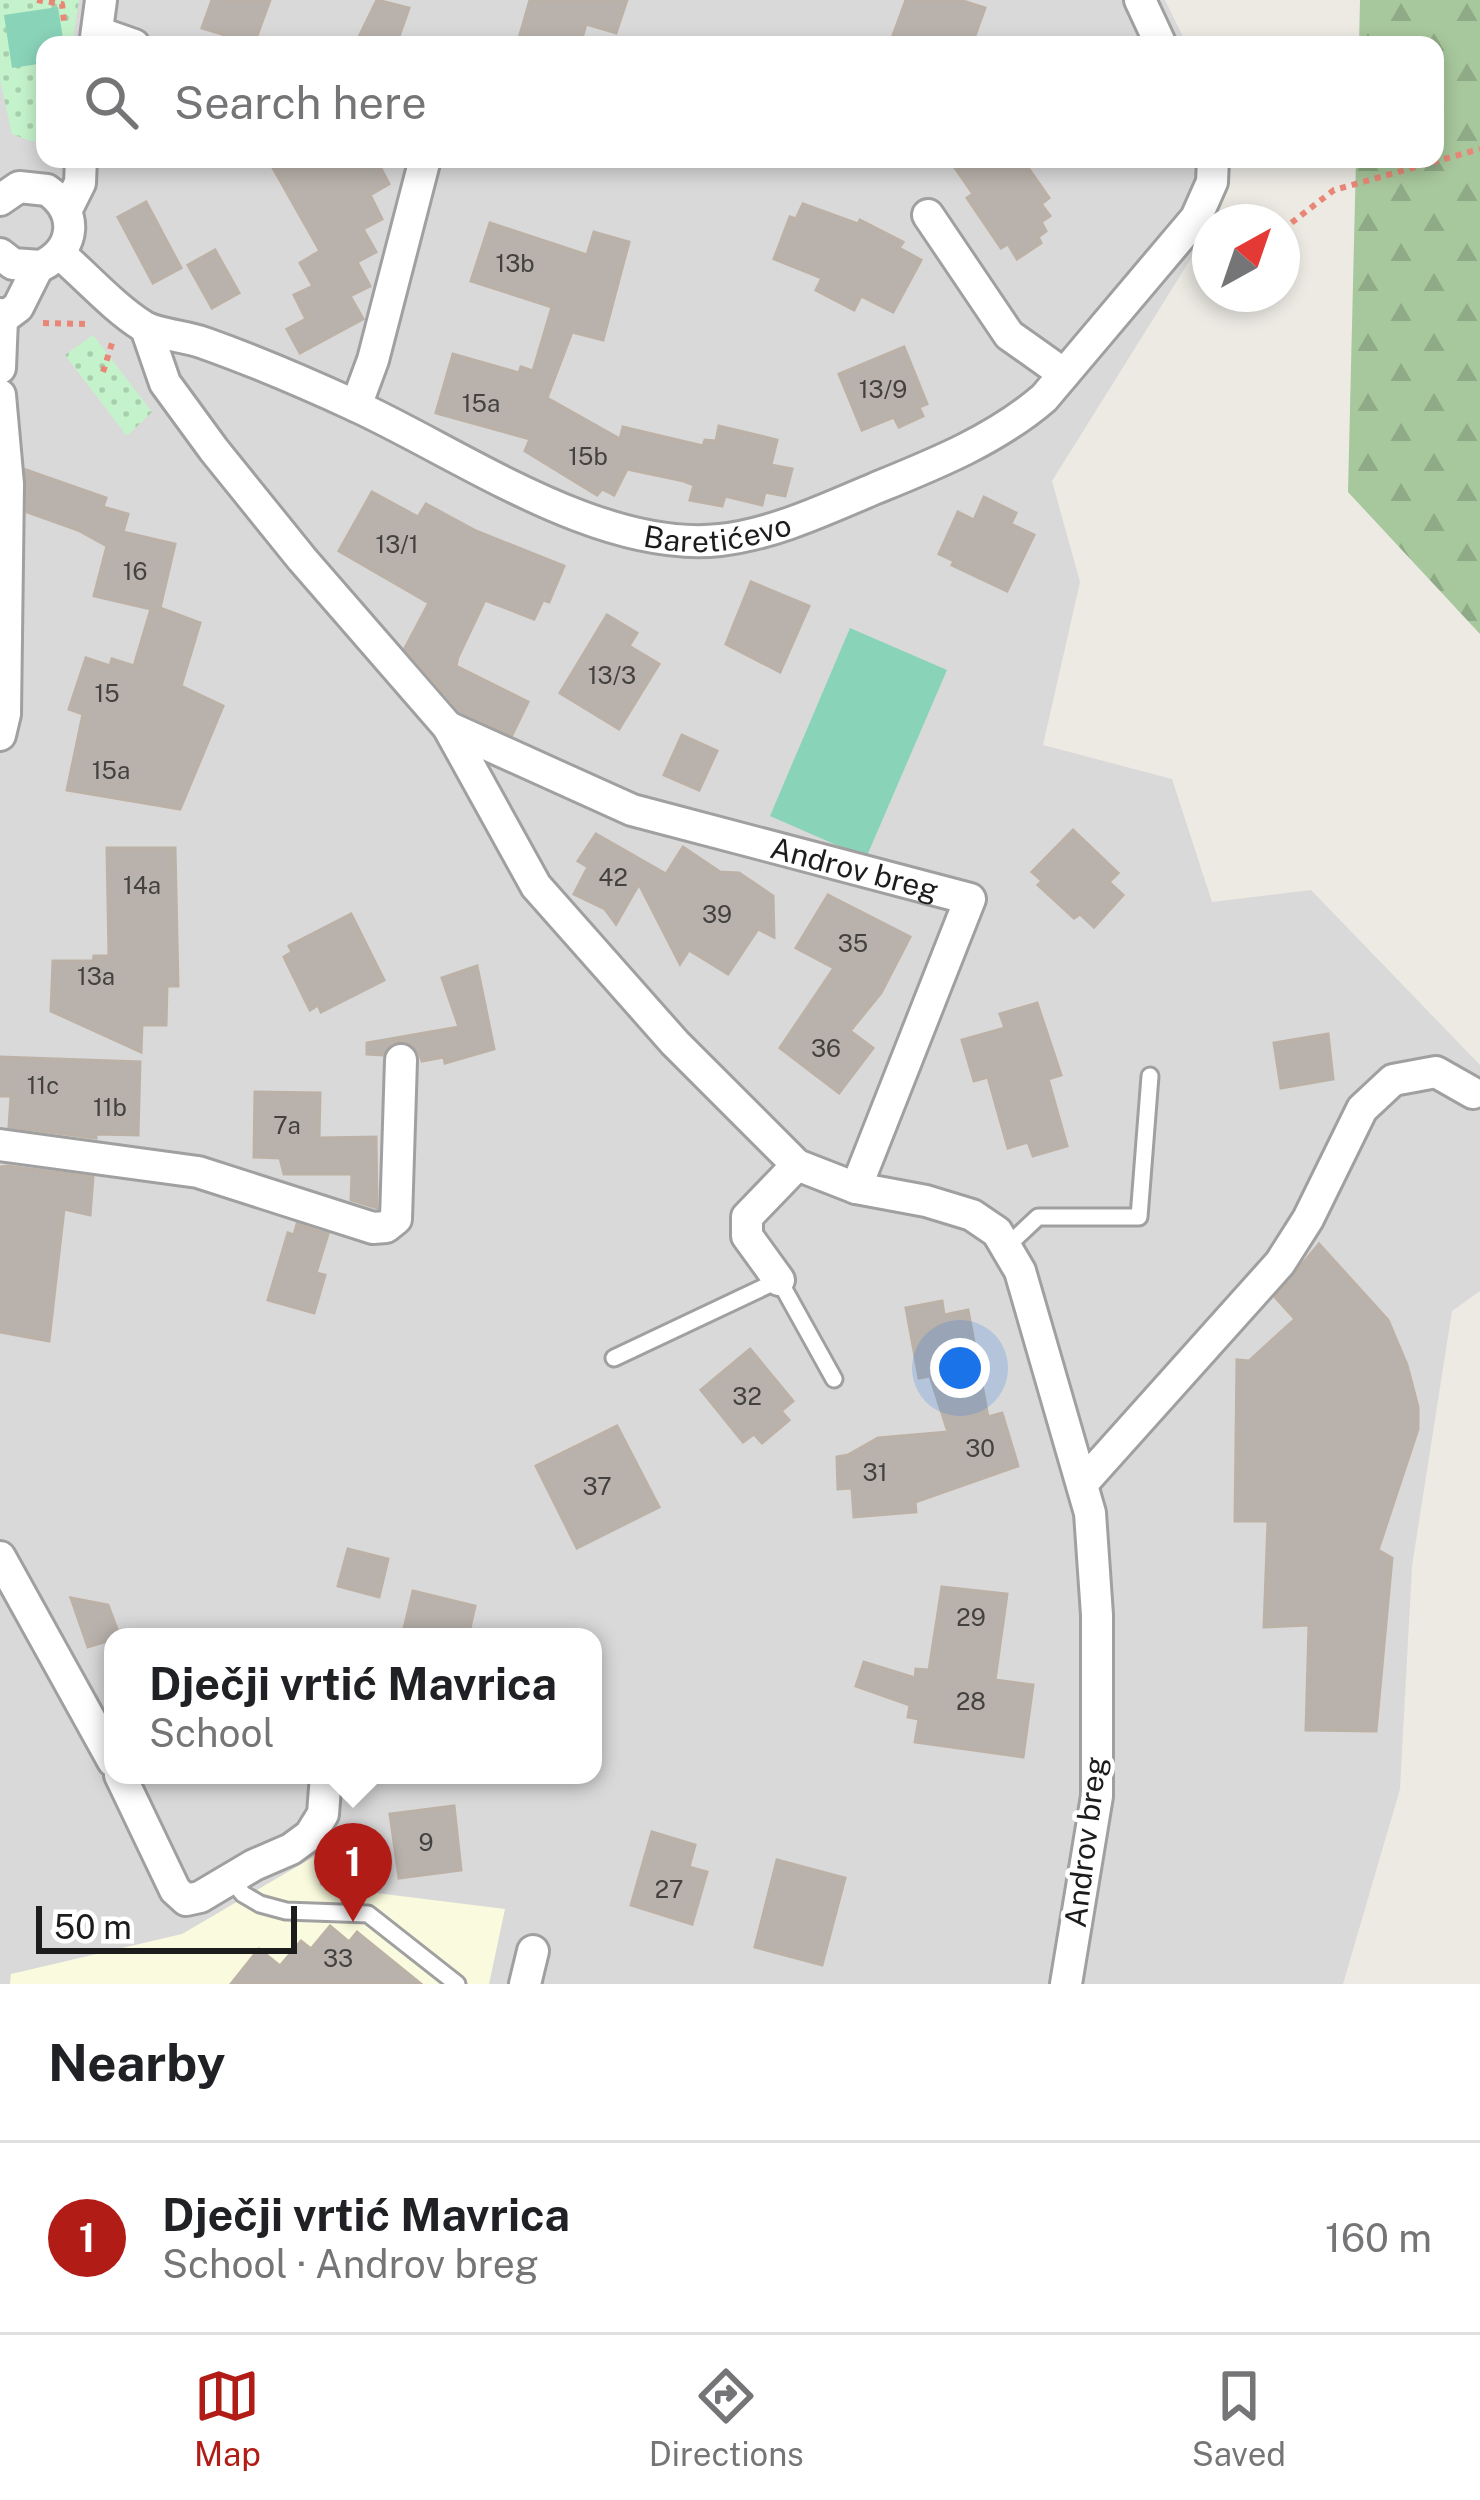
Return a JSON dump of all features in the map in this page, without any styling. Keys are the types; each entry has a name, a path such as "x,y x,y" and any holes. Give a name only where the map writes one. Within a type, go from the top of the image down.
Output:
{"street":[{"path":"96,36 100,0"},
{"path":"1140,0 1157,36"},
{"path":"10,192 50,168"},
{"path":"0,368 10,319 70,237 67,209 80,183 81,168"},
{"path":"356,406 373,360 423,168"},
{"name":"Baretićevo","path":"49,260 146,328 210,345 356,406 535,496 619,530 665,541 720,540 809,515 980,443 1026,413 1196,218 1212,182 1213,168"},
{"path":"10,192 47,190 67,209"},
{"path":"928,215 1009,335 1064,374"},
{"path":"0,257 13,264 49,260"},
{"name":"Androv breg","path":"146,328 165,383 214,450 448,727 536,886 675,1043 796,1165 856,1187 972,1215 997,1232 1020,1271 1090,1513 1097,1615 1096,1796 1066,1984"},
{"path":"0,395 8,484 5,714 0,735"},
{"name":"Androv breg","path":"448,727 632,810 970,899 856,1187"},
{"path":"0,1145 198,1172 373,1228 386,1227 396,1219 401,1060"},
{"path":"1082,1484 1280,1263 1308,1219 1362,1109 1393,1080 1436,1072 1473,1093"},
{"path":"779,1280 747,1236 747,1217 796,1165"},
{"path":"0,1557 104,1745"},
{"path":"124,1784 176,1891 186,1900 200,1898 310,1835 323,1814 325,1784"},
{"path":"525,1984 532,1952"}],"lane":[{"path":"1006,1247 1038,1217 1139,1217 1150,1076"},
{"path":"614,1358 779,1280 834,1379"},
{"path":"231,1879 243,1894 273,1908 368,1914 458,1984"}],"path":[{"path":"37,0 62,4 64,25"},
{"path":"1444,159 1480,149"},
{"path":"1300,216 1334,190 1412,168"},
{"path":"10,319 95,324"},
{"path":"103,372 112,343 110,328"}],"shaded area":[{"path":"0,0 1165,0 1183,36 36,36 36,168 1230,168 1220,204 1192,204 1192,257 1052,481 1080,582 1043,745 1172,779 1212,902 1311,890 1480,1065 1480,1291 1452,1311 1412,1566 1400,1789 1343,1984 0,1984"},
{"path":"317,1855 320,1886 505,1909 489,1984 10,1984 11,1974 182,1934"}],"green space":[{"path":"0,0 79,0 73,36 36,36 36,141 12,134 0,80"},
{"path":"1360,0 1480,0 1480,634 1348,492 1356,168 1444,168 1444,36 1359,36"},
{"path":"58,7 63,36 36,36 36,64 12,68 4,15"},
{"path":"93,335 152,412 127,436 65,355"},
{"path":"850,628 947,670 866,858 770,816"}],"building":[{"path":"212,0 270,0 257,36 228,36 202,28"},
{"path":"377,0 409,8 399,36 359,36"},
{"path":"530,0 627,0 616,33 586,24 583,36 520,36"},
{"path":"906,0 960,0 985,8 975,36 893,36"},
{"path":"273,168 381,168 389,184 370,195 382,219 363,229 376,252 357,262 370,286 350,296 363,319 300,353 287,329 306,319 294,295 313,286 300,263 320,251"},
{"path":"955,168 1028,168 1049,198 1041,204 1050,216 1041,222 1046,231 1038,237 1041,243 1017,259 1008,244 1001,248 967,198 973,194"},
{"path":"146,202 181,268 153,283 118,217"},
{"path":"803,204 858,224 860,220 903,242 899,248 921,260 893,312 861,296 854,310 816,290 822,278 774,259 790,217 796,219"},
{"path":"490,223 587,255 594,232 629,242 603,340 572,332 547,398 620,439 623,427 703,446 705,440 716,441 719,426 777,440 771,465 792,469 785,496 765,492 762,505 725,496 722,506 690,500 694,485 684,481 627,469 614,495 602,489 597,495 525,451 530,439 436,413 453,354 519,373 521,367 533,371 552,307 471,281"},
{"path":"215,250 239,293 212,308 188,265"},
{"path":"904,347 927,404 919,407 923,416 899,427 894,417 862,430 839,374"},
{"path":"26,470 106,498 103,507 128,514 123,532 175,544 160,608 200,623 181,686 223,706 180,809 67,790 83,714 69,709 86,658 110,666 112,659 134,666 151,609 94,596 107,546 27,512"},
{"path":"372,492 418,517 426,504 476,531 564,566 549,602 543,600 534,619 485,600 458,657 456,666 528,702 512,735 460,711 405,648 429,603 339,551"},
{"path":"984,497 1016,513 1011,524 1034,535 1007,591 939,554 958,512 974,520"},
{"path":"751,582 809,606 780,672 726,644"},
{"path":"607,615 637,633 629,646 659,664 619,729 560,693"},
{"path":"682,735 717,751 699,790 664,775"},
{"path":"1073,830 1118,873 1109,882 1123,895 1094,927 1080,914 1074,918 1038,885 1042,881 1032,872"},
{"path":"596,834 666,874 683,847 720,872 739,873 773,896 774,937 758,929 728,974 689,950 680,964 639,884 616,924 605,909 574,894 588,867 578,861"},
{"path":"107,848 175,848 178,986 167,986 166,1025 142,1025 141,1052 51,1011 53,961 109,956"},
{"path":"828,895 910,937 881,993 850,1031 873,1048 839,1093 780,1048 834,968 796,948"},
{"path":"351,914 384,980 321,1012 318,1005 310,1010 284,957 292,952 289,946"},
{"path":"477,966 494,1049 445,1063 444,1057 422,1061 418,1050 403,1041 391,1043 383,1055 367,1054 367,1043 459,1027 442,978"},
{"path":"1037,1003 1061,1075 1048,1079 1067,1146 1033,1156 1028,1142 1008,1148 988,1077 974,1081 962,1040 1005,1028 1000,1014"},
{"path":"1328,1034 1333,1079 1281,1088 1274,1043"},
{"path":"0,1057 140,1062 138,1135 96,1134 96,1138 9,1127 11,1096 0,1096"},
{"path":"255,1092 320,1093 319,1138 376,1137 377,1208 351,1200 352,1174 284,1174 280,1158 254,1157"},
{"path":"0,1167 93,1177 90,1215 64,1209 49,1341 0,1332"},
{"path":"297,1224 328,1234 316,1273 325,1275 314,1313 268,1300 288,1233 294,1235"},
{"path":"1319,1244 1388,1320 1418,1407 1418,1429 1378,1550 1392,1558 1376,1731 1306,1730 1309,1625 1264,1627 1268,1521 1235,1521 1237,1360 1249,1361 1295,1319 1275,1297"},
{"path":"942,1301 944,1315 968,1310 988,1417 1002,1413 1018,1466 915,1502 916,1512 854,1517 852,1488 838,1489 837,1457 878,1438 948,1432 930,1376 919,1378 906,1308"},
{"path":"750,1349 793,1401 781,1411 789,1420 762,1443 754,1434 743,1442 701,1390"},
{"path":"617,1426 659,1507 577,1548 536,1466"},
{"path":"348,1549 388,1559 379,1597 338,1586"},
{"path":"942,1587 1007,1594 995,1680 1033,1685 1023,1757 915,1742 919,1719 908,1717 910,1705 856,1686 864,1662 915,1678 916,1669 929,1670"},
{"path":"413,1591 475,1606 470,1628 404,1628"},
{"path":"71,1598 108,1605 117,1628 104,1628 104,1642 88,1647"},
{"path":"454,1806 461,1870 399,1878 390,1814"},
{"path":"652,1832 695,1845 689,1867 707,1872 692,1924 631,1905"},
{"path":"777,1860 845,1878 822,1965 755,1947"},
{"path":"330,1926 349,1942 357,1932 421,1984 231,1984 259,1949 280,1966 301,1941 311,1949"}],"place":[{"name":"Dječji vrtić Mavrica","path":"353,1922"}]}
